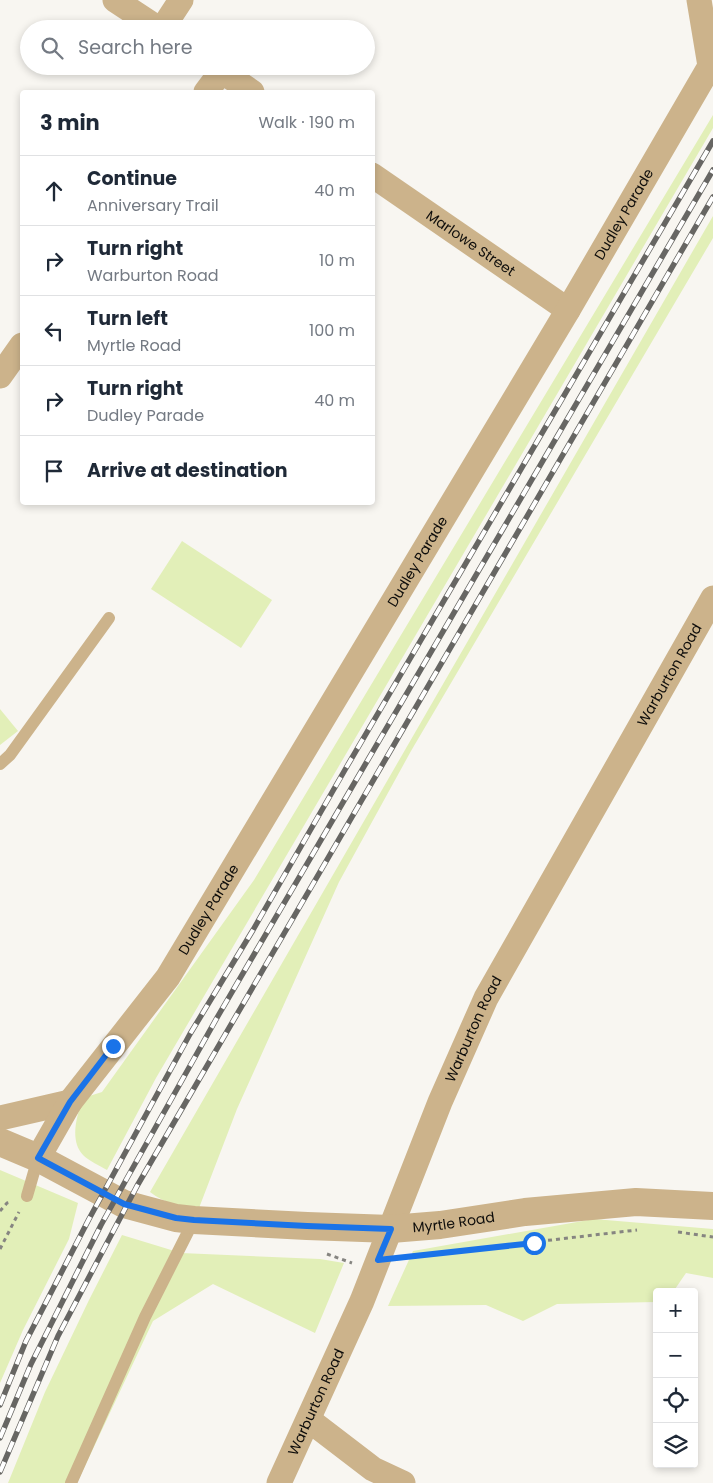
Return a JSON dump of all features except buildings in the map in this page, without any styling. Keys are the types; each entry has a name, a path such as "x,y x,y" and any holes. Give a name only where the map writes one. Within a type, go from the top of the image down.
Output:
{"street":[{"path":"115,0 147,20"},
{"path":"167,20 181,0"},
{"name":"Dudley Parade","path":"38,1158 70,1102 168,976 568,310 710,66 699,0"},
{"path":"207,90 214,75"},
{"path":"226,75 249,90"},
{"name":"Marlowe Street","path":"375,178 568,310"},
{"path":"0,376 20,348"},
{"name":"Warburton Road","path":"278,1483 309,1420 378,1260 440,1102 486,998 713,598"},
{"path":"0,1118 70,1102"},
{"name":"Myrtle Road","path":"0,1142 38,1158 124,1204 176,1218 194,1220 391,1229 440,1225 525,1212 636,1202 713,1206"},
{"path":"309,1420 373,1469 404,1483"}],"lane":[{"path":"0,764 10,755 108,618"},
{"path":"27,1196 38,1158"},
{"path":"70,1483 145,1318 194,1220"}],"path":[{"path":"0,1250 27,1196"},
{"path":"378,1260 641,1230"},
{"path":"669,1231 713,1237"}],"green space":[{"path":"713,115 713,128 156,1078 107,1170 88,1159 79,1149 75,1135 78,1112 83,1098 102,1092 254,880"},
{"path":"713,216 713,238 411,751 339,882 237,1109 199,1208 179,1205 161,1199 150,1192"},
{"path":"182,541 272,600 241,648 151,589"},
{"path":"0,709 18,731 0,745"},
{"path":"0,1170 78,1203 69,1239 23,1330 0,1383"},
{"path":"594,1219 713,1229 713,1278 686,1273 676,1288 653,1288 653,1302 557,1304 523,1321 486,1305 388,1306 413,1251"},
{"path":"122,1235 181,1253 320,1259 344,1263 315,1333 213,1284 153,1321 77,1483 8,1483 45,1392"}],"railway":[{"path":"0,1405 26,1341 89,1219 190,1034 253,930 713,141"},
{"path":"0,1438 31,1364 101,1225 218,1016 713,170"},
{"path":"0,1472 58,1336 137,1186 713,197"}],"route":[{"path":"113,1046 70,1102 38,1158 124,1204 176,1218 194,1220 391,1229 378,1260 534,1243"}]}
